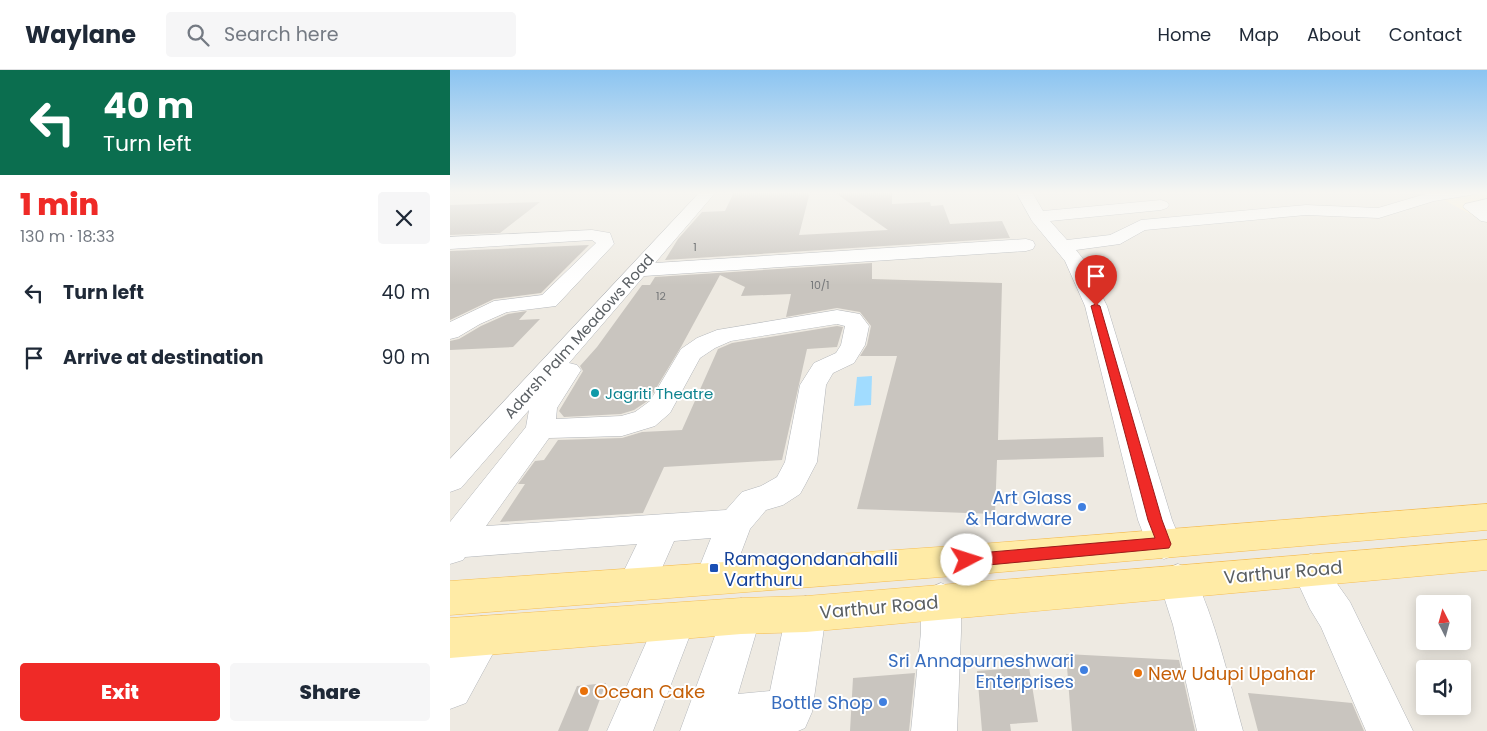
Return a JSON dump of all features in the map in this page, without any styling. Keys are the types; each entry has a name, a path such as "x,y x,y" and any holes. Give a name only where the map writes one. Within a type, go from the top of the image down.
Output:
{"main road":[{"name":"Varthur Road","path":"466,636 741,616 806,614 941,601 1171,562 1487,518"},
{"name":"Varthur Road","path":"450,598 714,578 1171,562 1311,570 1487,554"}],"street":[{"name":"Adarsh Palm Meadows Road","path":"450,465 619,267 664,223"},
{"name":"Adarsh Palm Meadows Road","path":"450,480 619,267 672,223"},
{"path":"1043,223 1074,260 1096,306 1155,520 1193,625 1220,731"},
{"path":"1061,246 1114,240 1140,225 1164,223"},
{"path":"450,243 592,235 604,237 605,244 548,301 502,306 472,319 450,332"},
{"path":"581,267 619,267 1026,245"},
{"path":"540,429 622,426 646,419 660,407 690,354 706,343 725,334 837,317 852,319 857,326 853,345 845,358 822,368 814,385 801,462 789,485 771,496 754,501 741,514 735,523 714,578"},
{"path":"453,546 540,429 543,408 568,370"},
{"path":"453,546 735,523"},
{"path":"637,583 662,528"},
{"path":"1311,570 1324,597 1336,615 1390,731"},
{"path":"934,731 941,632 941,601"},
{"path":"730,731 734,717 789,712 806,614"},
{"path":"703,731 741,616"},
{"path":"630,731 676,622"},
{"path":"450,687 466,636"}],"water":[{"path":"872,376 871,405 854,406 857,377"}],"building":[{"path":"450,223 513,223 500,233 450,235"},
{"path":"692,223 802,223 799,235 888,230 878,223 1003,223 1010,238 665,260 678,239"},
{"path":"589,245 541,293 494,299 450,320 450,251"},
{"path":"872,263 872,279 1002,283 998,440 1103,437 1104,457 997,460 995,514 857,509 897,356 860,356 867,345 871,326 860,312 837,308 786,317 791,294 741,296 745,287 720,275 681,347 649,400 634,410 621,414 564,417 559,411 583,371 580,366 597,347 642,285 650,285 655,277"},
{"path":"527,311 519,320 540,319 513,347 450,350 450,341 459,339 481,326 508,314"},
{"path":"837,326 843,327 837,347 807,349 782,460 664,467 643,513 500,522 525,484 518,484 535,461 544,460 558,440 622,438 642,432 682,430 718,349 732,343"},
{"path":"1066,654 1179,660 1195,731 1072,731"},
{"path":"1029,667 1038,722 1010,724 1011,731 982,731 977,671"},
{"path":"915,673 909,731 850,731 853,678"},
{"path":"606,683 588,731 558,731 577,686"},
{"path":"1248,693 1352,703 1364,731 1258,731"}],"place":[{"name":"Jagriti Theatre","path":"595,393"},
{"name":"Art Glass & Hardware","path":"1082,507"},
{"name":"Ramagondanahalli Varthuru","path":"714,568"},
{"name":"Sri Annapurneshwari Enterprises","path":"1084,670"},
{"name":"New Udupi Upahar","path":"1138,673"},
{"name":"Ocean Cake","path":"584,691"},
{"name":"Bottle Shop","path":"883,702"}],"route":[{"path":"967,560 1164,544 1155,520 1096,306"}]}
